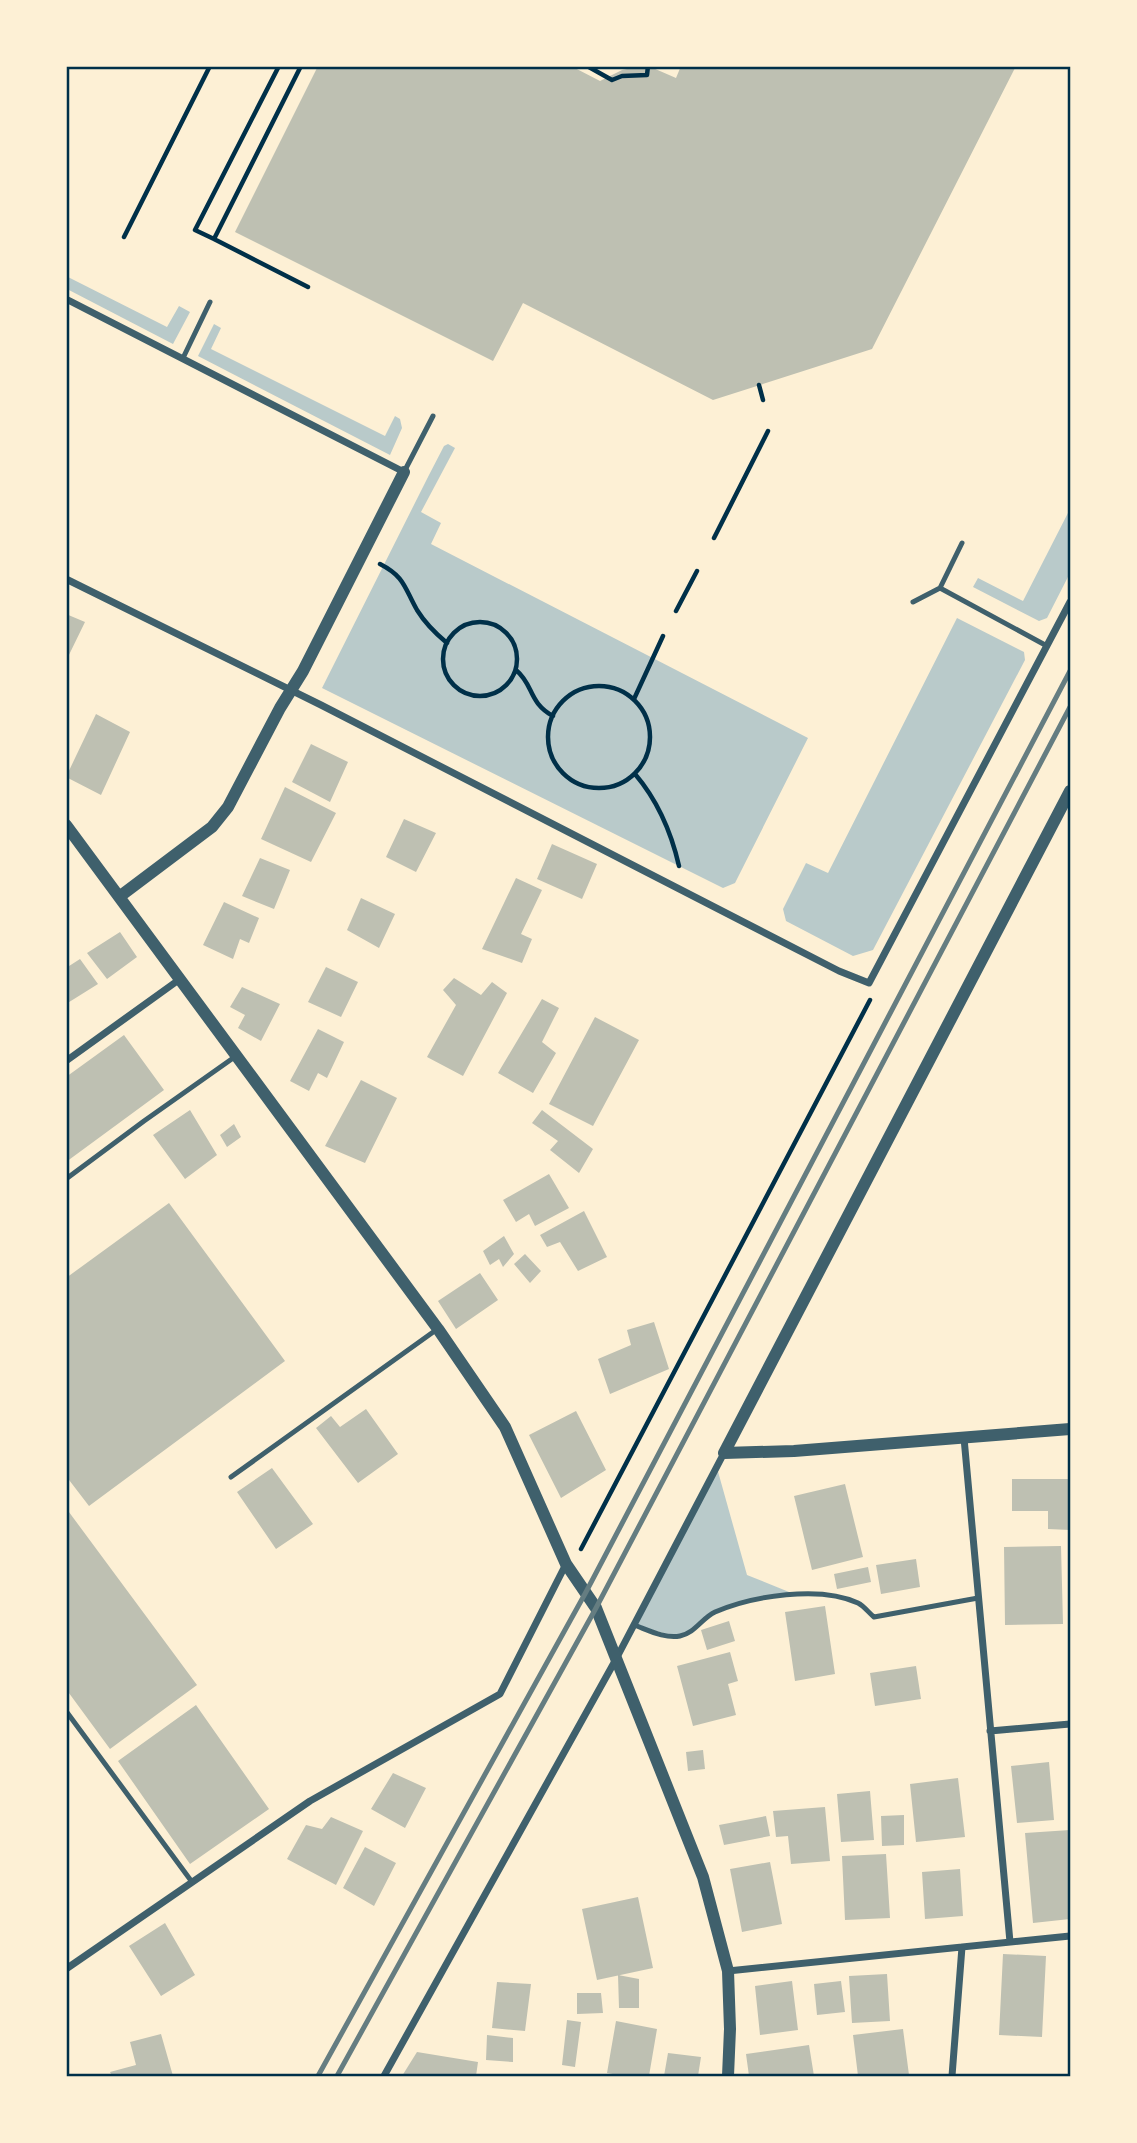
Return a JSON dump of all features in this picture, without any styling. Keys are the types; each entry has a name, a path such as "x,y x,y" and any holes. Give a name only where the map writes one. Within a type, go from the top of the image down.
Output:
{"street":[{"path":"66,299 404,471 303,671 220,817 191,843 119,897"},
{"path":"66,579 839,971 869,983 1070,602"},
{"path":"384,2077 615,1661 1070,791"},
{"path":"66,825 438,1329 505,1427 566,1564 596,1608 703,1877 728,1971 728,2077"},
{"path":"66,1061 180,979"},
{"path":"724,1453 794,1451 1070,1429"},
{"path":"964,1437 1010,1942"},
{"path":"66,1969 310,1801 500,1694 566,1564"},
{"path":"990,1731 1070,1724"},
{"path":"728,1971 1070,1936"},
{"path":"953,2077 962,1947"}],"lane":[{"path":"183,358 210,302"},
{"path":"404,471 433,416"},
{"path":"913,602 940,587 962,543"},
{"path":"940,587 1047,646"},
{"path":"66,1179 236,1056"},
{"path":"231,1477 438,1329"},
{"path":"634,1625 670,1637 678,1637 692,1631 712,1613 742,1603 794,1594 825,1594 859,1603 874,1617 978,1598"},
{"path":"66,1712 192,1882"}],"path":[{"path":"124,237 210,66"},
{"path":"279,66 195,230 308,287"},
{"path":"215,239 301,66"},
{"path":"587,66 612,80 622,76 647,75 648,66"},
{"path":"758,385 763,400"},
{"path":"713,538 768,432"},
{"path":"380,564 395,572 404,581 425,621 447,643"},
{"path":"676,611 697,571"},
{"path":"474,622 487,622 508,634 515,645 518,657 516,670 502,690 490,696 477,697 455,687 444,666 443,654 447,643 463,626 474,622"},
{"path":"634,699 663,636"},
{"path":"516,670 522,675 537,704 553,716"},
{"path":"613,687 634,699 644,712 650,745 645,760 635,774 622,783 592,788 577,783 564,774 554,761 548,731 553,716 568,697 578,690 613,687"},
{"path":"635,774 650,792 663,815 679,866"},
{"path":"566,1564 579,1554 870,1003 869,983"}],"shaded area":[{"path":"66,276 167,327 179,306 190,312 173,344 67,289"},
{"path":"214,324 221,328 211,349 385,436 395,416 400,419 402,428 390,455 198,356"},
{"path":"448,444 455,448 421,512 441,523 431,544 808,738 735,883 723,888 322,688 429,475 444,446"},
{"path":"1070,509 1070,573 1047,618 1039,621 973,587 978,578 1023,601"},
{"path":"957,618 1024,652 1025,660 873,950 853,956 786,921 783,909 806,863 828,873"},
{"path":"717,1468 747,1575 794,1594 742,1603 713,1613 692,1631 674,1636 634,1625"}],"building":[{"path":"318,66 571,66 600,81 622,70 637,67 653,68 676,78 681,66 1016,66 872,349 713,400 523,303 493,361 235,232"},
{"path":"66,614 85,622 66,661"},
{"path":"96,714 130,732 101,795 66,777"},
{"path":"311,744 348,762 330,802 292,782"},
{"path":"285,787 336,813 311,862 261,839"},
{"path":"404,819 436,833 416,872 386,857"},
{"path":"552,844 597,864 582,899 537,879"},
{"path":"260,858 290,870 274,909 242,896"},
{"path":"516,878 542,890 521,934 532,939 522,963 482,949"},
{"path":"361,898 395,914 379,948 347,930"},
{"path":"224,902 259,918 249,943 240,939 233,959 203,945"},
{"path":"120,932 137,957 107,979 87,953"},
{"path":"80,959 98,984 66,1004 66,968"},
{"path":"326,967 358,982 341,1017 308,1002"},
{"path":"454,978 481,995 492,982 507,993 463,1076 427,1057 456,1005 443,990"},
{"path":"242,987 280,1004 261,1041 238,1028 245,1015 230,1007"},
{"path":"542,999 559,1008 542,1042 556,1053 533,1093 498,1073"},
{"path":"595,1017 639,1040 593,1126 549,1104"},
{"path":"318,1029 344,1042 327,1078 318,1073 309,1091 290,1081"},
{"path":"124,1035 164,1090 66,1162 66,1077"},
{"path":"361,1080 397,1098 365,1163 325,1146"},
{"path":"190,1110 217,1155 185,1179 153,1135"},
{"path":"542,1110 593,1149 579,1173 550,1150 558,1141 532,1123"},
{"path":"234,1124 241,1137 227,1147 220,1135"},
{"path":"549,1174 569,1208 535,1226 529,1214 516,1222 503,1200"},
{"path":"169,1203 285,1361 89,1506 66,1476 66,1278"},
{"path":"584,1211 607,1257 578,1271 560,1242 547,1247 540,1235"},
{"path":"504,1236 514,1254 503,1267 499,1259 490,1265 483,1251"},
{"path":"525,1254 541,1271 530,1283 514,1264"},
{"path":"480,1273 498,1300 456,1329 438,1301"},
{"path":"654,1322 669,1369 610,1394 598,1359 631,1345 627,1330"},
{"path":"366,1409 398,1454 358,1483 316,1428 331,1416 340,1427"},
{"path":"576,1411 606,1470 561,1498 529,1435"},
{"path":"272,1468 313,1524 276,1549 237,1492"},
{"path":"1012,1479 1070,1479 1070,1530 1048,1529 1048,1511 1012,1511"},
{"path":"845,1484 863,1557 812,1570 794,1496"},
{"path":"66,1508 197,1685 110,1749 66,1689"},
{"path":"1061,1546 1063,1624 1005,1625 1004,1547"},
{"path":"916,1559 920,1587 881,1594 876,1565"},
{"path":"868,1567 871,1582 837,1589 834,1574"},
{"path":"825,1606 835,1674 795,1681 785,1612"},
{"path":"729,1621 735,1641 707,1650 701,1630"},
{"path":"730,1652 738,1681 728,1684 736,1715 693,1726 677,1666"},
{"path":"916,1666 921,1699 875,1706 870,1673"},
{"path":"196,1705 269,1809 190,1864 118,1761"},
{"path":"703,1750 705,1769 688,1771 686,1752"},
{"path":"1049,1762 1054,1820 1017,1823 1011,1766"},
{"path":"393,1773 426,1788 405,1828 371,1809"},
{"path":"958,1778 965,1837 916,1842 910,1784"},
{"path":"870,1791 874,1840 841,1842 837,1794"},
{"path":"825,1807 830,1861 791,1864 788,1836 776,1837 773,1811"},
{"path":"904,1815 904,1845 882,1846 881,1816"},
{"path":"766,1816 770,1836 724,1845 719,1825"},
{"path":"331,1817 363,1831 336,1885 287,1859 306,1825 322,1829"},
{"path":"1070,1830 1070,1919 1033,1923 1025,1833"},
{"path":"365,1847 396,1863 374,1906 343,1888"},
{"path":"886,1854 890,1918 845,1920 842,1856"},
{"path":"770,1862 782,1924 742,1932 730,1869"},
{"path":"960,1869 963,1916 925,1919 922,1872"},
{"path":"638,1897 653,1968 597,1980 582,1909"},
{"path":"165,1923 195,1975 161,1996 129,1946"},
{"path":"1003,1954 1046,1956 1042,2037 999,2035"},
{"path":"887,1974 890,2021 852,2023 849,1976"},
{"path":"618,1975 639,1979 639,2008 619,2008"},
{"path":"792,1981 798,2030 760,2035 755,1986"},
{"path":"841,1981 845,2012 817,2015 814,1984"},
{"path":"497,1982 531,1984 525,2031 492,2028"},
{"path":"577,1993 601,1993 603,2013 577,2014"},
{"path":"567,2020 581,2022 575,2067 562,2065"},
{"path":"616,2021 657,2029 649,2076 607,2073"},
{"path":"903,2029 909,2075 858,2076 853,2035"},
{"path":"161,2034 173,2076 112,2076 110,2072 136,2065 130,2042"},
{"path":"487,2035 513,2038 513,2062 486,2060"},
{"path":"809,2045 814,2076 749,2076 746,2054"},
{"path":"417,2052 478,2062 476,2076 402,2076"},
{"path":"668,2053 701,2057 698,2076 664,2076"}],"railway":[{"path":"318,2076 586,1592 1070,671"},
{"path":"337,2076 596,1608 1070,707"}]}
